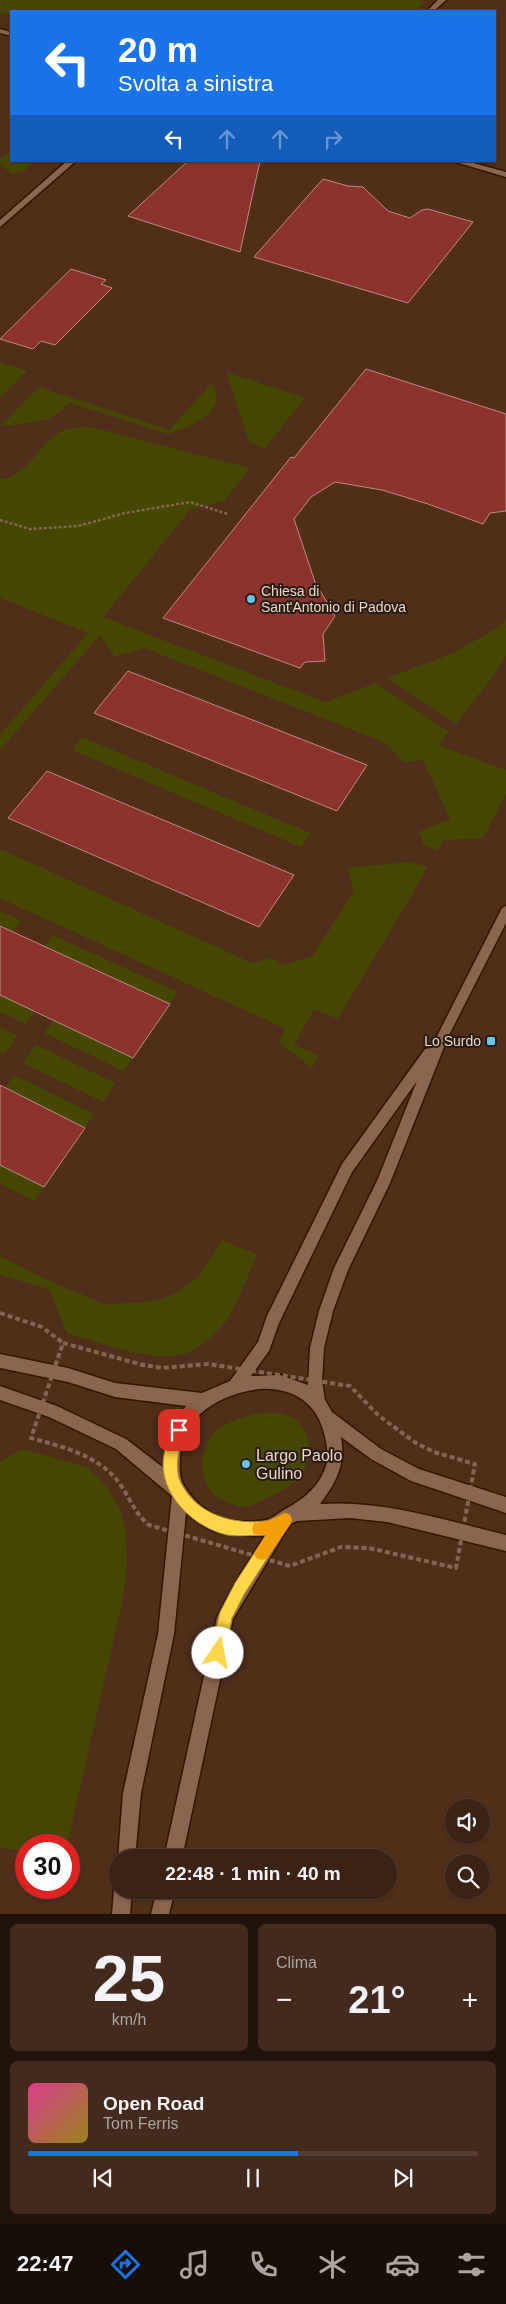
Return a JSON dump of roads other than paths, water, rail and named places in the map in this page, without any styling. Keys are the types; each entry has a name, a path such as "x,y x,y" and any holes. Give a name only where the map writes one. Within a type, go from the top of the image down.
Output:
{"street":[{"path":"431,10 442,0"},
{"path":"0,224 71,162"},
{"path":"460,162 506,175"},
{"path":"0,1393 52,1411 121,1444 177,1491 204,1518 228,1528 269,1528 291,1517 310,1504 328,1482 334,1466 336,1450 330,1423 318,1402 315,1381 317,1348 326,1311 341,1268 383,1183 442,1036 506,912"},
{"path":"235,1386 264,1346 272,1321 347,1168 442,1036"},
{"path":"0,1361 68,1375 115,1390 203,1401"},
{"path":"127,1849 132,1793 166,1634 177,1491 170,1467 172,1448 179,1430 189,1414 203,1401 218,1391 235,1386 268,1381 284,1383 300,1388 318,1402"},
{"path":"326,1416 376,1454 416,1476 506,1505"},
{"path":"175,1849 225,1617 240,1588 257,1565 259,1557 291,1517 350,1510 387,1514 506,1544"},
{"path":"121,1914 122,1899"},
{"path":"160,1914 164,1899"}],"place":[{"name":"Chiesa di Sant'Antonio di Padova","path":"251,599"},
{"name":"Lo Surdo","path":"491,1041"},
{"name":"Largo Paolo Gulino","path":"246,1464"}]}
